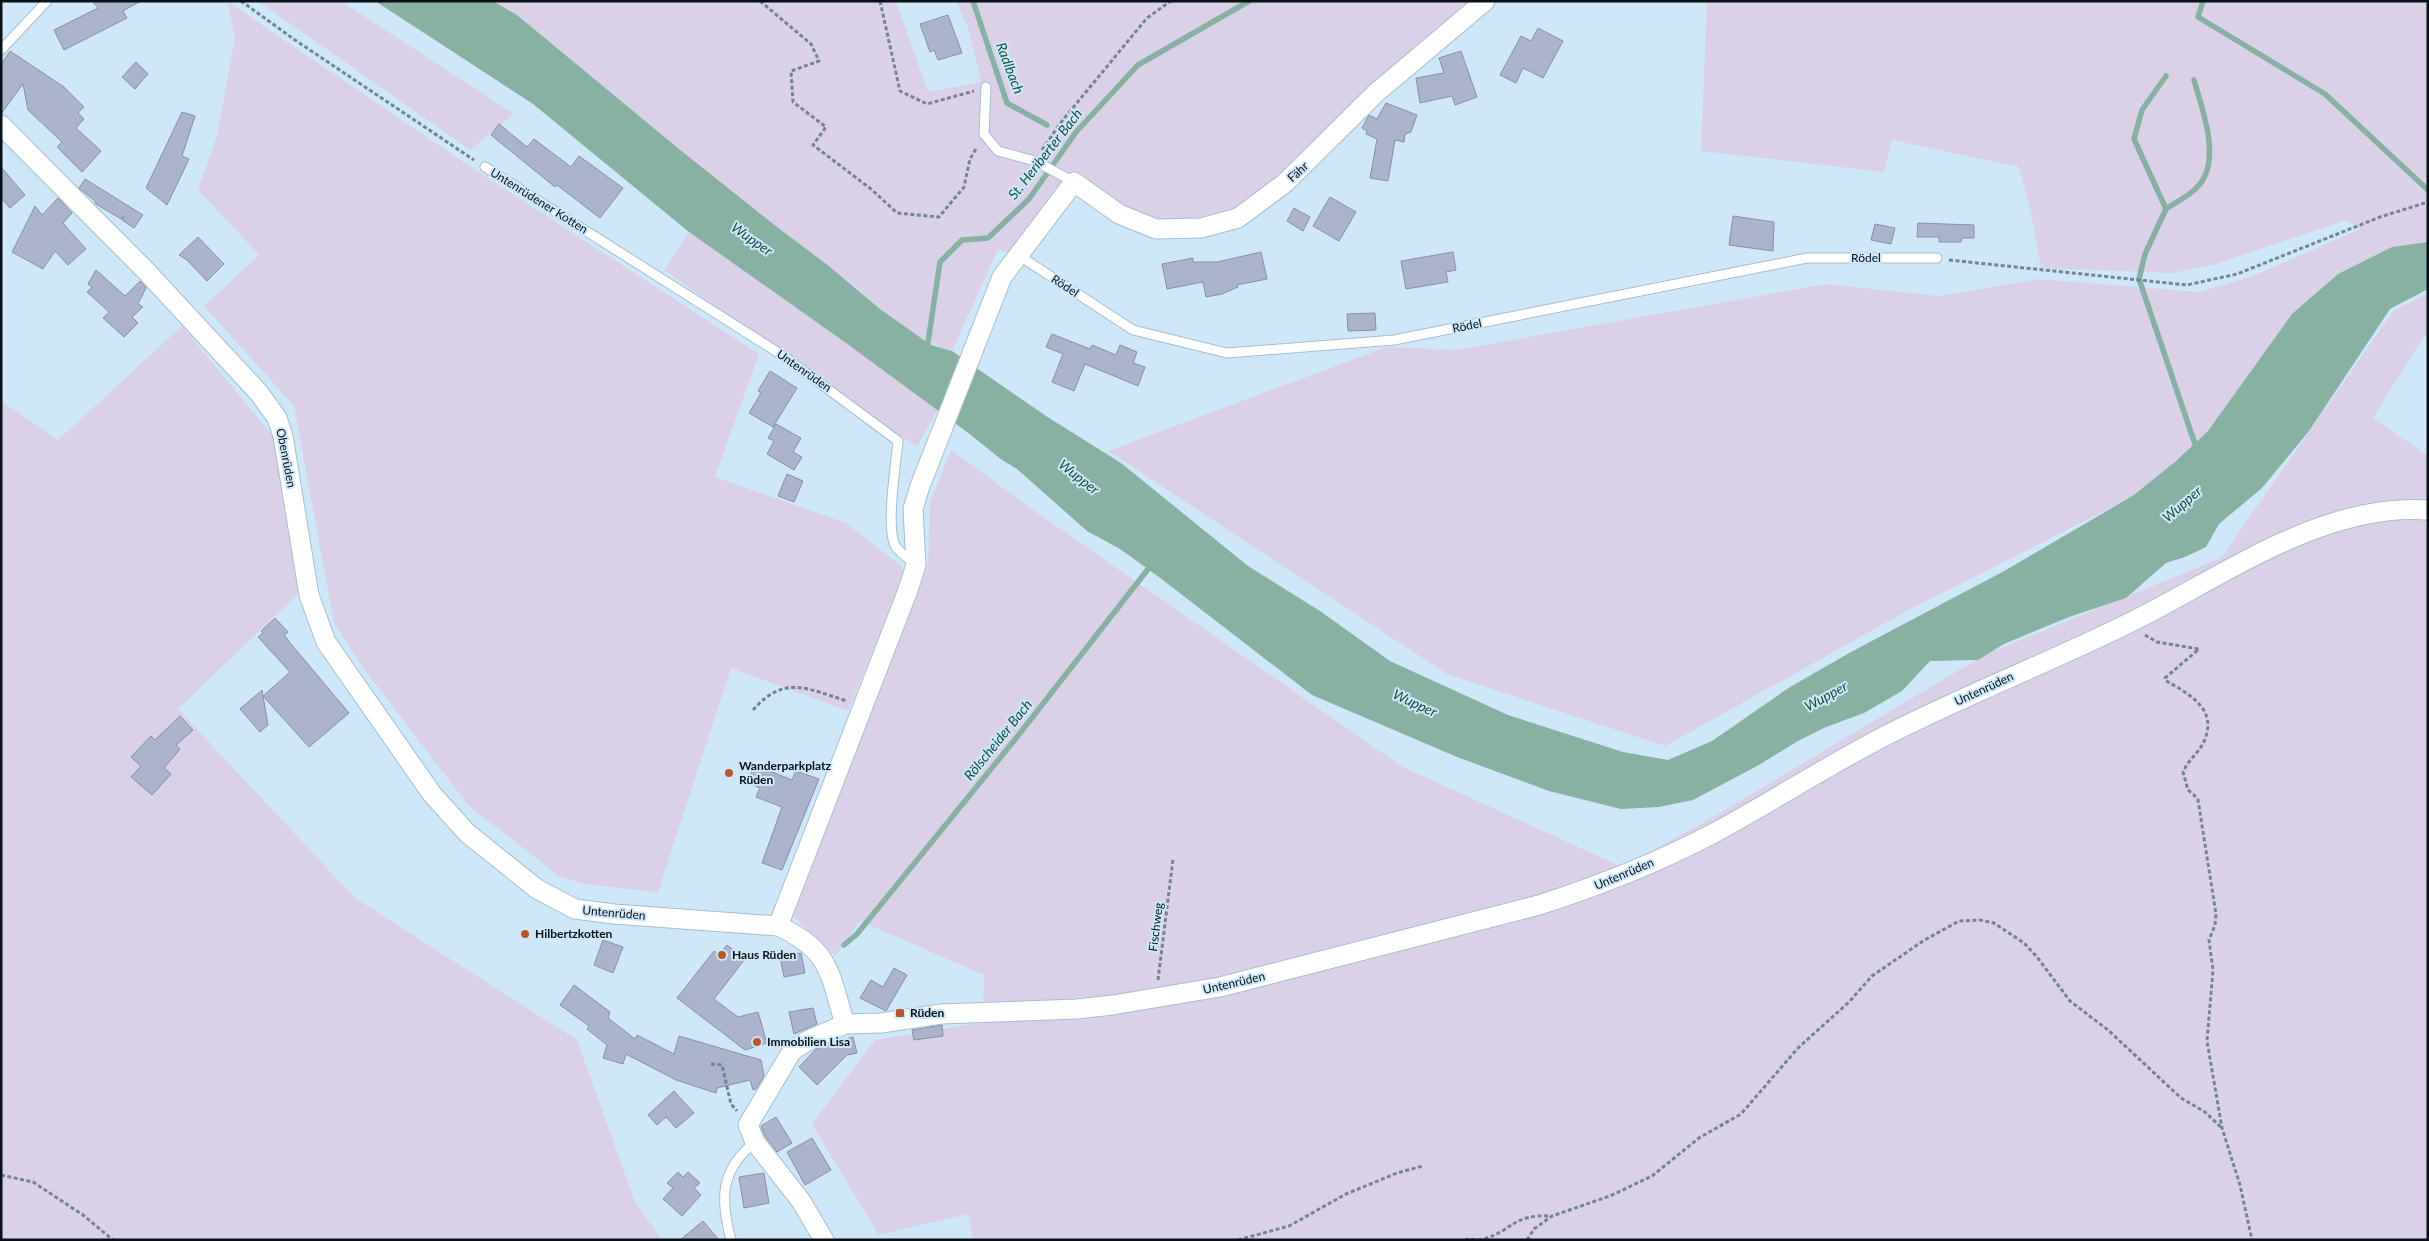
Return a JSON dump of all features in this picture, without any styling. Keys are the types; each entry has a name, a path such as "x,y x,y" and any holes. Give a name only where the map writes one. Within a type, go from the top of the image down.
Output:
{"street":[{"name":"Fähr","path":"1067,178 1119,214 1156,229 1201,228 1238,218 1285,183 1376,93 1485,1"},
{"name":"Obenrüden","path":"4,132 153,279 259,393 274,413 283,436 309,595 318,622 335,656 432,794"},
{"path":"778,926 865,706 916,565 913,509 922,479 1002,277 1067,178"},
{"name":"Untenrüden","path":"751,1134 792,1051 807,1041 845,1024 881,1023 941,1014 1077,1009 1220,987 1539,905 1583,891 1712,834 1882,737 2135,620 2260,555 2338,520 2379,510 2404,508 2428,510"},
{"name":"Untenrüden","path":"432,794 467,833 512,870 551,898 574,909 614,914 778,926 809,942 821,955 830,976 845,1024"},
{"path":"751,1134 801,1201 824,1240"}],"lane":[{"path":"1,50 47,1"},
{"path":"984,134 986,87"},
{"name":"Fähr","path":"984,134 998,151 1039,163 1067,178"},
{"name":"Untenrüdener Kotten","path":"485,167 592,235"},
{"name":"Untenrüden","path":"592,235 805,370 898,441 893,492 892,530 896,547 916,565"},
{"name":"Rödel","path":"1018,255 1133,330 1227,353 1394,340 1807,258 1937,258"},
{"path":"731,1240 723,1196 734,1163 751,1134"}],"path":[{"path":"241,1 294,40 485,167"},
{"path":"760,1 811,44 819,61 791,71 794,102 826,127 813,145 872,190 896,213 939,217 964,187 970,159 984,134"},
{"path":"880,1 900,91 927,104 986,87"},
{"path":"1039,163 1062,120 1147,18 1171,1"},
{"path":"1937,258 2187,285 2237,274 2380,217 2428,202"},
{"path":"2135,620 2149,639 2200,649 2165,678 2168,683 2198,702 2207,715 2209,726 2199,752 2192,758 2183,772 2188,790 2198,800 2216,914 2215,925 2209,940 2213,970 2207,1034 2222,1128 2240,1185 2252,1240"},
{"path":"753,710 763,699 778,690 794,686 865,706"},
{"name":"Fischweg","path":"1155,998 1173,859"},
{"path":"1527,1240 1534,1229 1552,1216 1610,1196 1652,1176 1699,1138 1740,1114 1798,1048 1849,1002 1872,976 1923,941 1960,921 1980,920 1994,923 2024,943 2070,1001 2108,1030 2182,1098 2205,1112 2222,1128"},
{"path":"711,1064 722,1065 731,1104 751,1134"},
{"path":"1238,1240 1289,1226 1346,1194 1397,1173 1423,1166"},
{"path":"1,1175 33,1182 83,1215 113,1240"},
{"path":"1465,1240 1487,1238 1523,1218 1536,1215 1552,1216"}],"shaded area":[{"path":"227,1 459,159 759,354 715,477 846,523 900,565 905,572 848,711 731,668 658,892 583,884 559,876 469,806 364,669 334,623 294,406 204,306 259,255 198,190 217,136 235,37"},
{"path":"258,1 341,1 514,114 470,150"},
{"path":"493,1 896,1 928,92 981,82 968,28 956,1 1477,1 1286,174 1241,210 1165,222 1130,211 1073,178 1009,253 998,249 952,351 918,335 887,314 828,265 710,175 517,15"},
{"path":"1707,1 2428,1 2428,242 2392,247 2338,274 2292,314 2208,431 2134,496 1916,606 1665,746 1447,674 1108,451 1387,347 1456,350 1826,284 1939,296 2038,279 2199,292 2253,276 2360,229 2346,220 2213,265 2172,273 2041,268 2031,213 2019,167 1892,140 1884,172 1701,151"},
{"path":"689,232 847,343 937,410 917,447 664,270"},
{"path":"2428,293 2428,335 2424,336 2373,418 2428,456 2428,1240 973,1240 968,1214 879,1235 812,1124 875,1040 984,1022 1174,1000 1538,898 1168,990 983,1006 984,975 860,921 835,956 792,915 928,563 930,502 951,450 1039,514 1401,766 1622,867 1701,824 1986,654 2221,558 2393,311"},
{"path":"182,326 272,435 301,591 178,709 355,898 577,1040 635,1202 662,1240 1,1240 1,401 58,440"}],"water":[{"name":"Wupper","path":"375,1 493,1 517,15 679,149 829,266 880,309 931,345 952,351 1046,416 1121,463 1248,566 1320,611 1390,661 1508,715 1623,752 1668,760 1712,741 1790,687 1851,652 2006,570 2134,495 2176,461 2208,431 2292,314 2338,274 2392,247 2428,242 2428,289 2390,309 2309,431 2262,488 2219,524 2206,547 2166,563 2126,598 2069,617 2004,644 1978,660 1930,661 1902,691 1864,713 1826,727 1798,741 1757,766 1693,800 1659,807 1621,809 1549,791 1457,757 1312,695 1159,577 1120,549 1087,531 1017,469 1002,460 846,343 689,232 533,104"}],"building":[{"path":"92,1 141,1 123,11 127,18 64,50 54,30 98,8"},
{"path":"948,15 962,53 938,60 934,50 930,52 920,24"},
{"path":"1538,28 1563,41 1543,78 1523,68 1516,83 1500,75 1521,36 1531,41"},
{"path":"10,51 64,87 84,107 78,113 84,119 76,128 101,151 82,172 57,147 62,142 28,110 23,84 1,114 1,65"},
{"path":"1461,51 1477,97 1455,105 1452,96 1420,103 1416,78 1444,73 1439,58"},
{"path":"136,62 148,74 135,89 122,77"},
{"path":"1386,103 1417,115 1411,132 1405,134 1404,142 1395,140 1388,181 1370,178 1377,139 1366,134 1367,131 1362,128 1369,115 1377,119"},
{"path":"182,112 195,116 182,156 189,159 167,205 146,188"},
{"path":"499,124 527,147 534,139 571,167 579,156 623,188 600,218 557,185 555,187 491,135"},
{"path":"1,167 25,195 10,208 1,198"},
{"path":"85,179 143,215 134,228 122,220 124,216 121,219 96,204 94,200 79,188"},
{"path":"1330,197 1356,212 1339,241 1313,226"},
{"path":"58,198 72,213 63,223 86,249 68,265 55,251 43,269 12,252 35,206 42,215"},
{"path":"1294,208 1310,217 1303,231 1287,221"},
{"path":"1733,216 1774,222 1773,251 1729,245"},
{"path":"1918,223 1974,225 1974,238 1962,238 1961,242 1939,242 1939,237 1917,237"},
{"path":"1875,224 1895,228 1891,244 1871,240"},
{"path":"198,237 224,264 207,281 187,260 179,255"},
{"path":"1261,252 1267,279 1237,285 1238,287 1222,294 1206,297 1203,282 1167,289 1162,264 1193,258 1193,262 1217,262"},
{"path":"1453,252 1456,270 1446,272 1448,282 1406,289 1401,261"},
{"path":"96,270 125,296 140,281 146,288 138,304 143,307 132,317 138,323 124,337 103,318 109,312 87,292 92,287 88,284"},
{"path":"1375,313 1376,330 1348,331 1347,314"},
{"path":"1052,334 1090,349 1092,345 1116,355 1120,345 1137,352 1133,363 1145,367 1138,386 1085,364 1074,391 1052,382 1063,354 1046,347"},
{"path":"770,371 797,388 773,427 749,413 761,393 758,391"},
{"path":"776,424 801,438 793,452 802,457 794,470 767,454 774,441 768,438"},
{"path":"787,474 803,481 794,502 778,496"},
{"path":"275,618 288,632 284,635 291,644 349,713 309,747 263,696 290,672 258,637 263,633 261,631"},
{"path":"262,690 268,725 260,732 240,709"},
{"path":"180,716 193,730 176,745 180,749 164,768 171,774 152,795 131,777 141,766 131,757 151,736 155,740"},
{"path":"755,765 792,780 796,771 819,779 782,870 762,863 782,807 756,797 760,788 747,782"},
{"path":"603,940 623,947 613,973 594,965"},
{"path":"727,945 745,959 714,999 738,1017 758,1012 767,1043 745,1050 677,998 714,951 719,955"},
{"path":"801,953 805,973 784,977 780,957"},
{"path":"894,968 907,975 886,1011 860,998 871,980 883,987"},
{"path":"574,985 610,1012 608,1018 635,1039 637,1035 674,1054 679,1036 761,1060 764,1076 756,1089 753,1090 750,1080 717,1088 716,1093 676,1080 626,1054 623,1064 603,1058 607,1045 587,1029 589,1026 560,1005"},
{"path":"813,1008 817,1024 794,1034 789,1012"},
{"path":"942,1025 943,1036 914,1040 912,1030"},
{"path":"853,1037 857,1053 847,1055 817,1085 799,1067 816,1049"},
{"path":"674,1091 694,1113 676,1128 666,1117 657,1125 648,1115"},
{"path":"776,1117 792,1143 777,1152 765,1136 761,1126"},
{"path":"812,1138 831,1170 805,1185 787,1152"},
{"path":"678,1172 683,1177 688,1172 700,1183 694,1188 701,1195 682,1216 663,1199 673,1188 667,1183"},
{"path":"764,1173 769,1203 744,1208 739,1177"},
{"path":"703,1221 719,1240 680,1240"}],"waterway":[{"name":"Radlbach","path":"973,1 1007,103 1047,125"},
{"name":"St. Heriberter Bach","path":"927,349 940,262 962,240 988,238 1029,199 1076,132 1138,65 1249,1"},
{"path":"2203,1 2198,17 2325,94 2428,190"},
{"path":"2166,76 2142,110 2134,139 2166,209 2145,254 2139,279 2197,450"},
{"path":"2166,209 2197,188 2206,173 2209,160 2208,133 2194,80"},
{"name":"Rölscheider Bach","path":"844,945 857,934 1017,737 1152,564"}],"place":[{"name":"Wanderparkplatz Rüden","path":"729,773"},
{"name":"Hilbertzkotten","path":"525,934"},
{"name":"Haus Rüden","path":"722,955"},
{"name":"Rüden","path":"900,1013"},
{"name":"Immobilien Lisa","path":"757,1042"}]}
